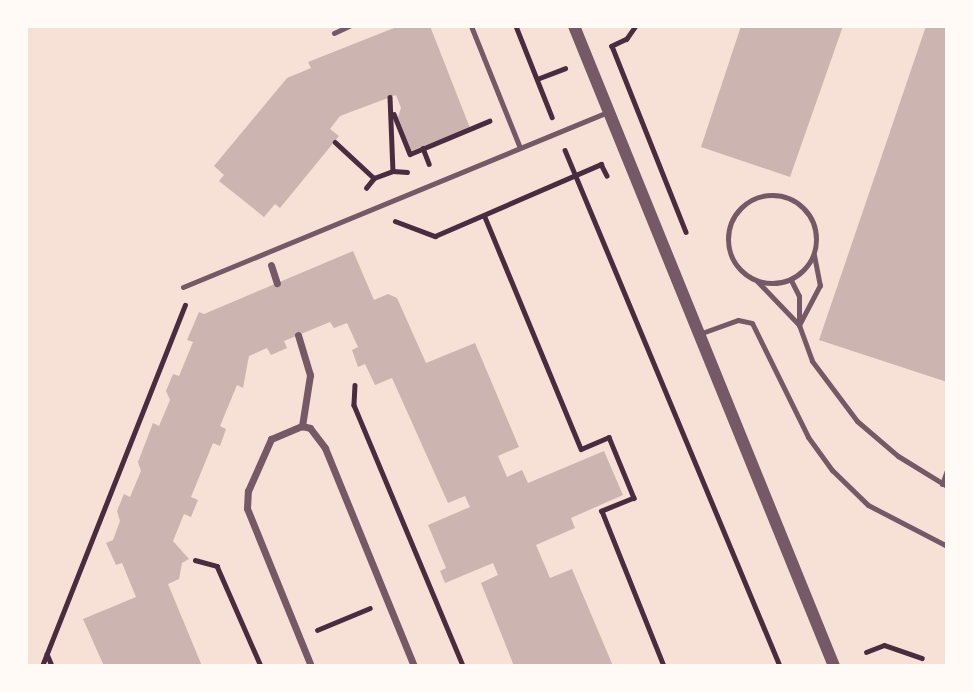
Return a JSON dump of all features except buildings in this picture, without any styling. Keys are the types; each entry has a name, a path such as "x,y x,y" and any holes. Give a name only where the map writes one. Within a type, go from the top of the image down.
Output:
{"street":[{"path":"574,26 834,666"},
{"path":"271,265 278,283"},
{"path":"299,335 310,375 302,426"},
{"path":"312,666 247,508 248,491 271,439 302,426 310,428 325,448 414,666"}],"lane":[{"path":"334,33 349,26"},
{"path":"471,26 520,148"},
{"path":"183,286 608,111"},
{"path":"788,197 803,206 817,238 814,255 820,285 799,325 757,281 742,272 728,241 739,208 754,198 788,197"},
{"path":"757,281 774,284 791,280 814,255"},
{"path":"791,280 799,296 799,325 813,361 857,421 898,456 944,485 947,470"},
{"path":"699,334 738,320 752,323 807,437 832,470 868,505 947,547"}],"path":[{"path":"523,26 516,27 553,121"},
{"path":"636,26 627,39 612,46 690,242"},
{"path":"537,79 568,67"},
{"path":"390,97 410,153 489,121"},
{"path":"486,110 488,134"},
{"path":"393,171 394,114"},
{"path":"335,142 374,178"},
{"path":"564,146 780,666"},
{"path":"423,148 432,171 427,173"},
{"path":"387,218 435,236 491,215 489,210 601,164 611,187"},
{"path":"340,222 374,178 393,171 416,173"},
{"path":"485,217 581,449 609,437 634,498 602,511 664,666"},
{"path":"42,666 189,300"},
{"path":"355,385 354,405 463,666"},
{"path":"195,560 218,566 261,666"},
{"path":"300,637 375,606"},
{"path":"866,652 884,645 922,658"},
{"path":"47,653 52,666"}]}
